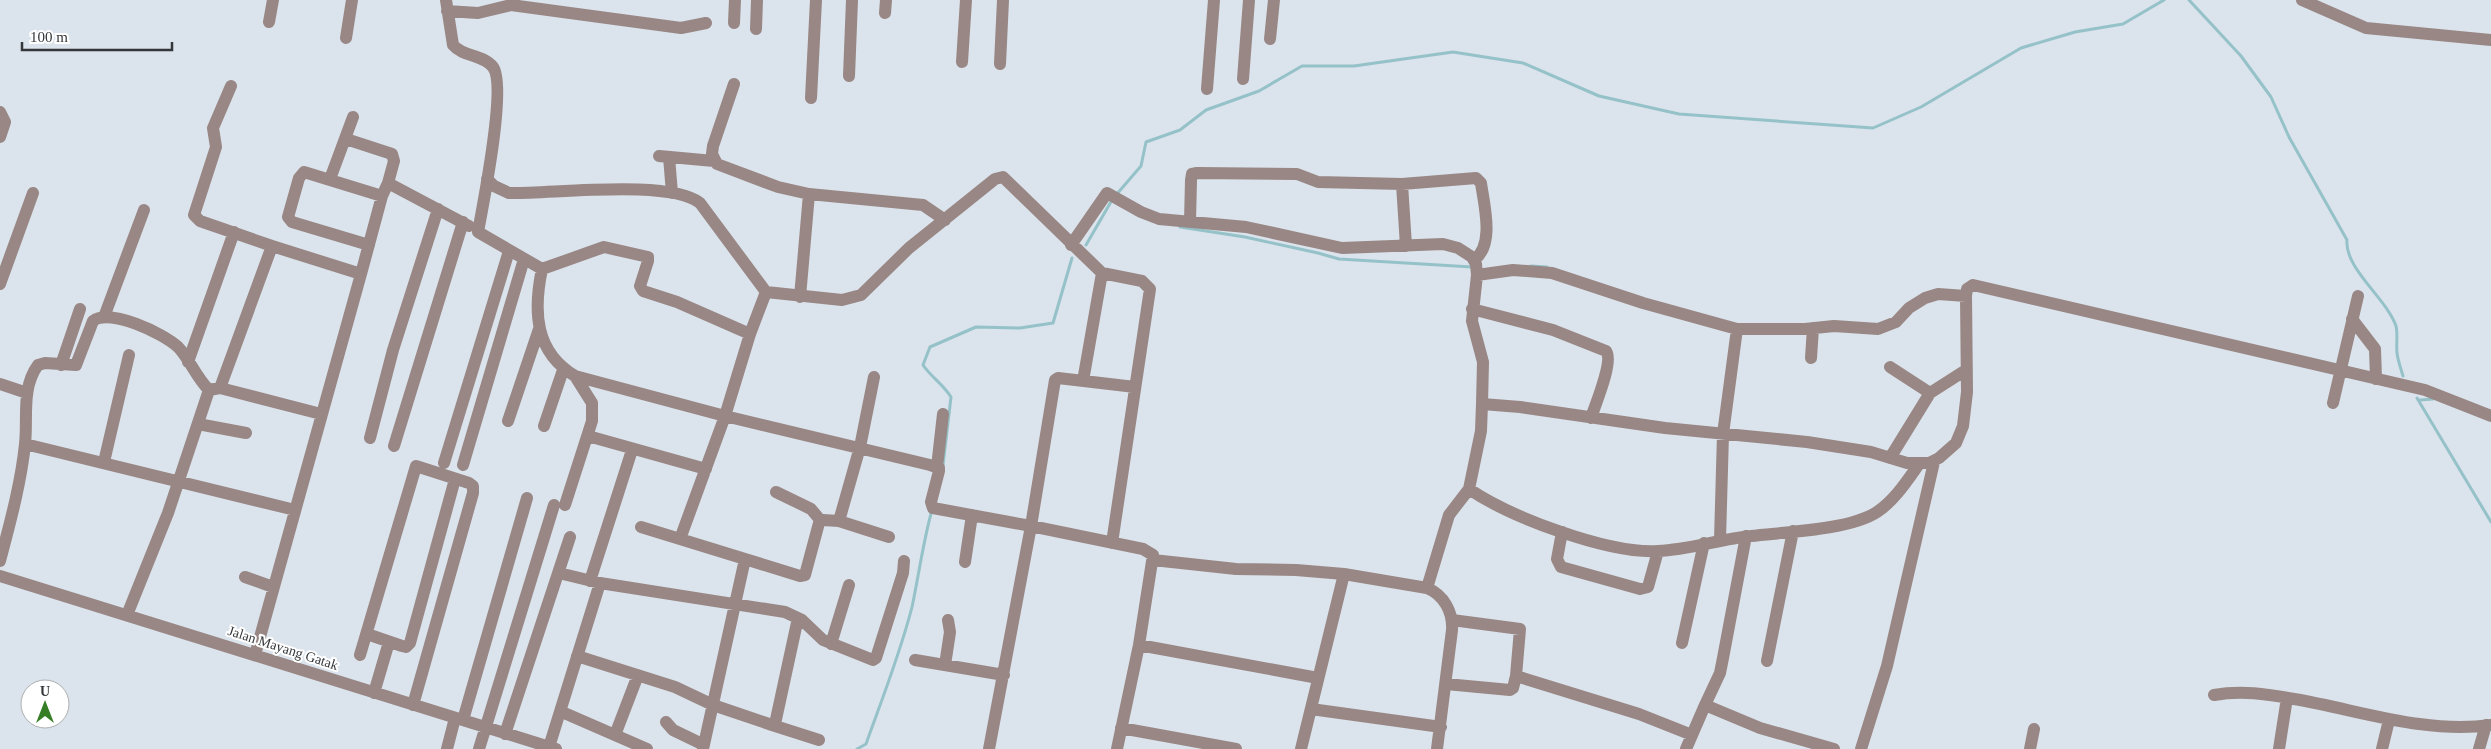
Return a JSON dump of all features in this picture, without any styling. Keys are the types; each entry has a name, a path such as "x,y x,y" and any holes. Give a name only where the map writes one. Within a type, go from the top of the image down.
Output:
{"street":[{"path":"269,22 273,0"},
{"path":"346,38 352,0"},
{"path":"734,23 735,0"},
{"path":"756,29 758,0"},
{"path":"811,98 816,0"},
{"path":"849,76 852,0"},
{"path":"885,13 886,0"},
{"path":"962,62 966,0"},
{"path":"1000,64 1003,0"},
{"path":"1208,89 1214,0"},
{"path":"1242,79 1249,0"},
{"path":"1270,39 1274,0"},
{"path":"2302,0 2366,28 2491,40"},
{"path":"478,232 497,106 498,79 489,63 453,45 446,6 478,12 511,5 681,28 706,23"},
{"path":"714,160 712,154 713,146 734,84"},
{"path":"232,86 213,128 216,147 194,212 196,219 272,246 361,274"},
{"path":"0,112 5,122 0,137"},
{"path":"330,179 353,117"},
{"path":"255,655 382,196 394,161 392,154 346,139"},
{"path":"672,193 664,157 714,160 730,171 778,187 809,194 920,204 945,220"},
{"path":"369,245 288,220 301,174 307,172 382,196"},
{"path":"1190,222 1191,180 1192,174 1197,173 1297,174 1318,182 1402,184 1476,178 1479,180 1485,210 1485,241 1484,251 1476,267 1472,321 1483,362 1481,431 1469,490 1449,515 1427,588"},
{"path":"486,184 509,193 659,191 692,197 700,203 766,292 842,300 861,295 909,248 995,179 1003,177 1102,273 1142,280 1150,289 1112,543"},
{"path":"388,183 463,222 542,269 604,247 648,257 640,286 643,291 753,326"},
{"path":"1402,184 1406,246"},
{"path":"0,284 33,193"},
{"path":"800,297 809,194"},
{"path":"1071,244 1105,195 1116,198 1159,219 1255,229 1342,248 1450,245 1476,267 1552,273 1643,303 1737,329 1886,327 1925,298 1938,294 1966,293 1973,286 1990,288 2424,390 2491,416"},
{"path":"370,438 393,350 438,209"},
{"path":"104,317 144,210"},
{"path":"394,446 463,222"},
{"path":"188,362 234,232"},
{"path":"127,615 155,549 198,424 215,389 272,246"},
{"path":"444,464 509,250"},
{"path":"463,466 524,259"},
{"path":"542,269 538,290 539,329 548,352 563,370 575,376 725,416 860,447 937,468"},
{"path":"1083,381 1102,273"},
{"path":"680,539 725,416 753,326 766,292"},
{"path":"1482,404 1520,407 1591,418 1723,434 1807,442 1871,452 1919,464 1934,462 1956,443 1961,434 1967,392 1966,293"},
{"path":"2333,403 2339,370 2358,296"},
{"path":"61,365 80,309"},
{"path":"1472,309 1553,330 1606,351 1609,354 1608,364 1591,418"},
{"path":"0,561 12,516 25,444 27,392 38,365 45,363 74,366 78,362 95,320 104,317 127,322 159,334 178,347 188,362 215,389 321,414"},
{"path":"2352,319 2375,349 2376,379"},
{"path":"75,323 91,326"},
{"path":"1811,358 1813,328"},
{"path":"508,421 539,329"},
{"path":"1720,540 1723,434 1737,329"},
{"path":"104,462 129,355"},
{"path":"1890,367 1930,393"},
{"path":"544,426 563,370"},
{"path":"1890,458 1930,393 1966,370"},
{"path":"479,749 560,505 588,436 592,421 592,403 575,376"},
{"path":"839,521 860,447 874,377"},
{"path":"989,749 1031,526 1053,384 1058,378 1135,387"},
{"path":"0,384 27,392"},
{"path":"943,414 937,468 939,471 931,502 933,508 1143,549 1151,554 1153,560 1139,645 1117,749"},
{"path":"198,424 246,433"},
{"path":"588,436 632,450 706,469"},
{"path":"25,444 296,510"},
{"path":"553,748 595,582 632,450"},
{"path":"1861,749 1876,705 1934,462"},
{"path":"1469,490 1505,509 1562,532 1630,549 1658,552 1746,536 1854,522 1876,513 1889,502 1919,464"},
{"path":"360,654 416,466 469,482 474,489 413,705"},
{"path":"367,634 406,647 410,643 455,479"},
{"path":"776,492 811,509 822,521 839,521 889,536"},
{"path":"447,749 459,719 527,498"},
{"path":"965,562 972,515"},
{"path":"641,527 804,576 817,527 822,521"},
{"path":"1767,661 1793,531"},
{"path":"1562,532 1557,559 1561,566 1640,589 1648,587 1658,552"},
{"path":"1686,749 1720,673 1746,536"},
{"path":"505,734 570,537"},
{"path":"1682,643 1704,543"},
{"path":"666,722 672,730 704,747 745,559"},
{"path":"1153,560 1236,568 1344,574 1427,588 1438,594 1445,603 1452,620 1437,749"},
{"path":"559,573 595,582 785,612 798,618 815,635 831,644 864,659 875,660 903,573 904,561"},
{"path":"1301,749 1344,574"},
{"name":"Jalan Mayang Gatak","path":"0,576 487,728 505,734 525,745 553,748"},
{"path":"244,577 274,587"},
{"path":"831,644 849,585"},
{"path":"772,726 798,618"},
{"path":"945,666 950,632 948,620"},
{"path":"1446,684 1510,690 1516,676 1521,629 1452,620"},
{"path":"374,693 389,642"},
{"path":"1139,645 1318,678"},
{"path":"577,656 675,687 713,705 819,740"},
{"path":"915,660 1004,675"},
{"path":"615,735 638,675"},
{"path":"1516,676 1639,714 1692,735"},
{"path":"2214,695 2244,692 2287,698 2389,720 2432,725 2488,725 2479,749"},
{"path":"2279,749 2287,698"},
{"path":"1705,705 1760,728 1834,749"},
{"path":"1312,709 1441,727"},
{"path":"562,712 647,749"},
{"path":"2382,749 2389,720"},
{"path":"1121,728 1236,749"},
{"path":"2030,749 2034,729"}],"waterway":[{"path":"1116,195 1141,166 1146,142 1180,130 1206,110 1259,91 1302,66 1354,66 1453,52 1523,63 1599,96 1679,114 1873,128 1921,107 2021,48 2075,32 2123,24 2164,0"},
{"path":"2189,0 2241,56 2271,97 2289,137 2347,240 2348,251 2352,261 2384,305 2396,326 2397,353 2403,376"},
{"path":"1086,245 1112,200"},
{"path":"1180,227 1245,237 1339,259 1472,267"},
{"path":"943,465 951,397 923,365 930,347 976,327 1020,328 1053,323 1072,258"},
{"path":"1531,266 1547,267"},
{"path":"2417,398 2491,522"},
{"path":"2420,400 2433,399"},
{"path":"857,749 866,744 902,642 912,607 932,510"}]}
